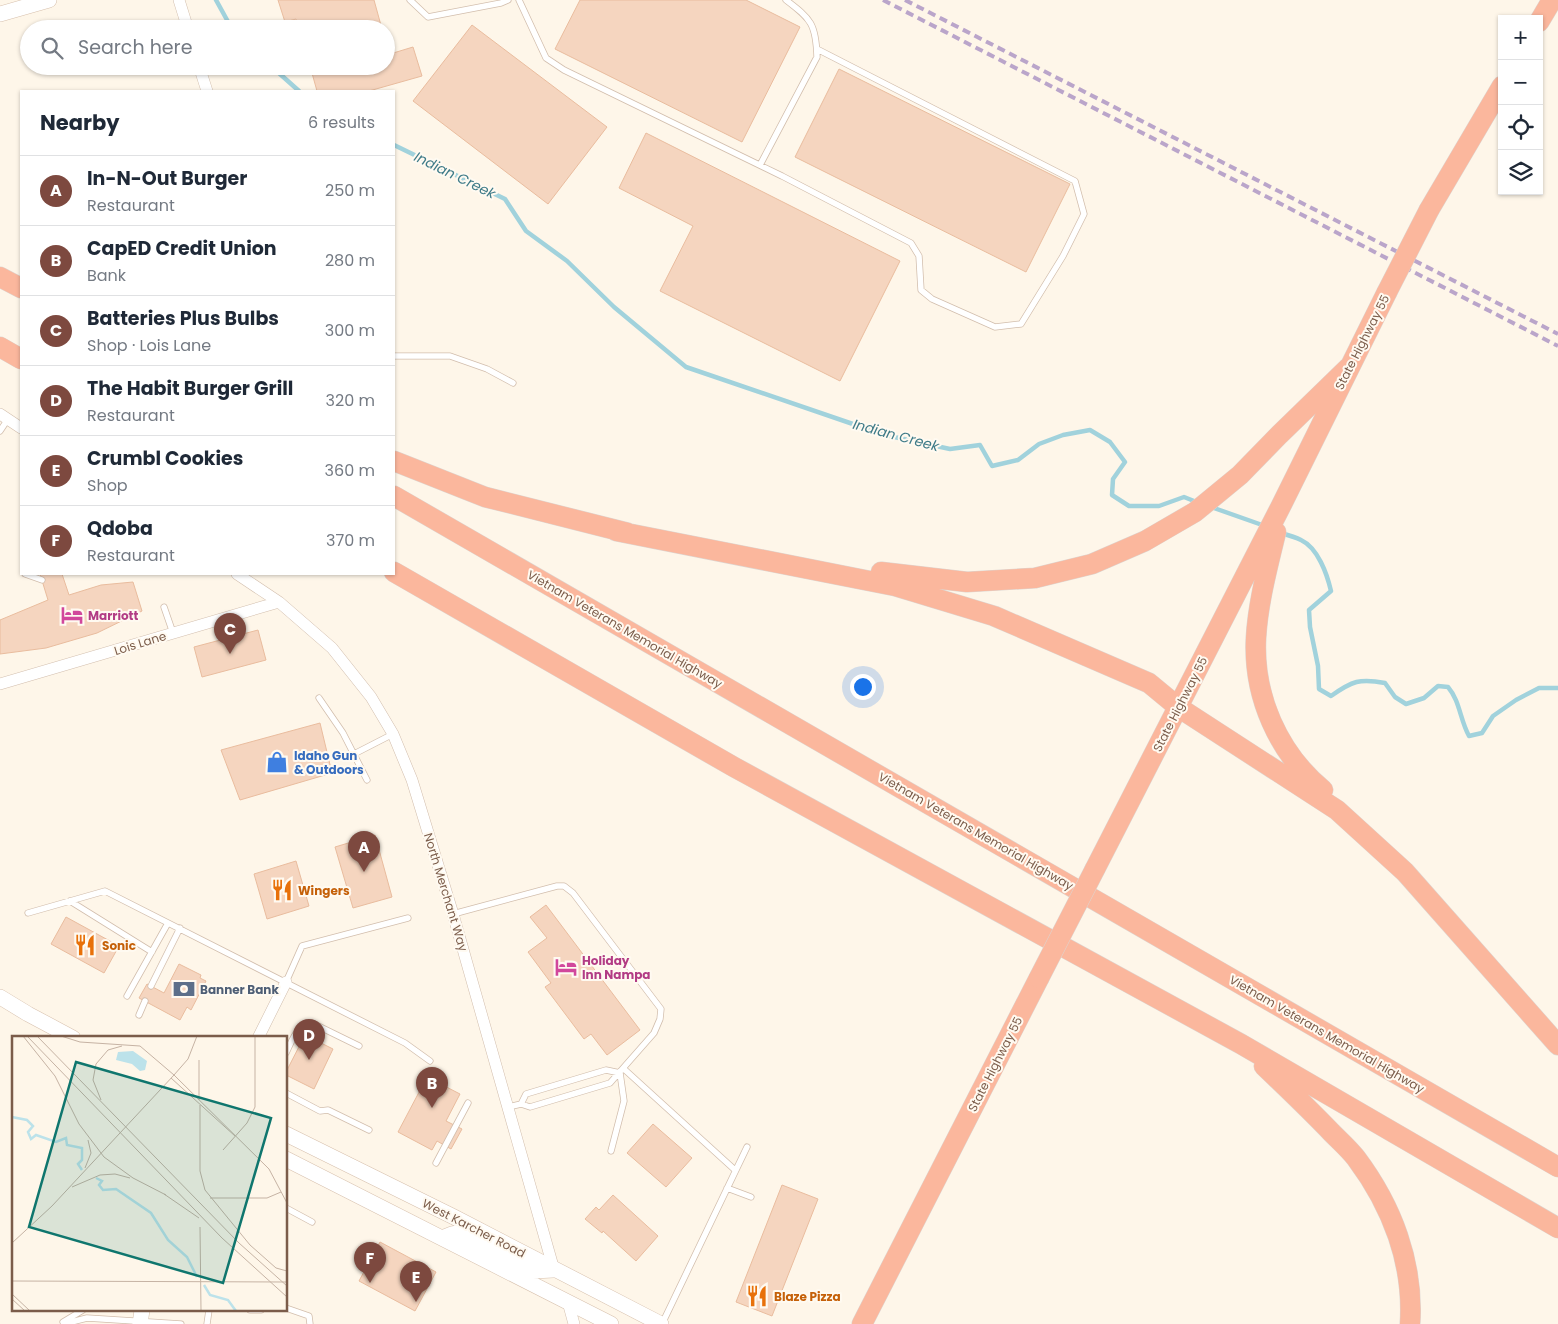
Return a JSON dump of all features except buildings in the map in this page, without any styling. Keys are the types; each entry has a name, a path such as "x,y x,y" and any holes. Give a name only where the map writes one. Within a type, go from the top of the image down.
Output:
{"highway":[{"path":"1543,15 1552,0"},
{"name":"State Highway 55","path":"862,1324 1281,506 1429,210 1498,93"},
{"path":"0,277 20,287"},
{"path":"0,347 20,358"},
{"path":"616,531 897,574 967,582 1035,578 1092,564 1145,541 1195,512 1240,475 1349,367"},
{"path":"395,461 485,497 616,531 895,586 994,616 1149,683 1178,708 1337,810 1405,872 1558,1045"},
{"name":"Vietnam Veterans Memorial Highway","path":"395,497 1558,1167"},
{"path":"1281,506 1261,601 1256,638 1258,680 1267,714 1286,749 1308,778 1410,866 1471,931 1523,1005"},
{"path":"395,573 734,767 1241,1044 1558,1228"},
{"path":"1241,1044 1315,1115 1355,1157 1379,1191 1396,1226 1407,1265 1412,1302 1410,1324"}],"main road":[{"path":"0,14 49,0"},
{"path":"0,997 70,1036"},
{"name":"West Karcher Road","path":"288,1135 454,1217 662,1324"},
{"name":"West Karcher Road","path":"288,1160 610,1324"},
{"path":"442,1238 458,1233 533,1271 554,1270"}],"street":[{"path":"179,0 185,20"},
{"path":"202,75 207,90"},
{"path":"4,416 20,427"},
{"name":"North Merchant Way","path":"239,575 279,602 332,648 371,697 393,734 412,780 453,914 554,1270"},
{"name":"Lois Lane","path":"0,684 279,602"},
{"path":"259,1036 286,982"},
{"path":"568,1302 574,1324"}],"lane":[{"path":"410,0 428,17 508,0"},
{"path":"518,0 546,58 564,70 760,165 911,244 919,256 921,290 932,299 995,327 1021,324 1063,256 1084,214 1075,182 817,49"},
{"path":"760,165 817,57 816,37 808,16 786,0"},
{"path":"395,356 450,356 487,369 513,382"},
{"path":"0,431 4,416"},
{"path":"28,575 42,580"},
{"path":"164,607 173,633"},
{"path":"319,698 344,733 367,780"},
{"path":"354,754 393,734"},
{"path":"453,914 557,886 568,889 660,1009 660,1020 654,1033 610,1084 530,1106 521,1104 508,1107"},
{"path":"28,913 105,891 405,1044 430,1062"},
{"path":"70,901 152,952"},
{"path":"286,982 302,946 408,918"},
{"path":"127,996 168,923"},
{"path":"151,986 180,928"},
{"path":"138,1015 145,1001"},
{"path":"288,1049 297,1032 309,1023 359,1046"},
{"path":"521,1104 526,1094 606,1070 622,1071 735,1170"},
{"path":"611,1151 624,1101 622,1071"},
{"path":"288,1094 320,1111 328,1110 370,1130"},
{"path":"436,1163 468,1103"},
{"path":"662,1324 747,1147"},
{"path":"727,1188 751,1197"},
{"path":"288,1209 312,1222"},
{"path":"288,1309 310,1316 310,1324"},
{"path":"62,1324 80,1312"},
{"path":"62,1324 87,1318 141,1318 181,1324"}],"waterway":[{"name":"Indian Creek","path":"216,0 227,20"},
{"name":"Indian Creek","path":"281,75 298,90"},
{"name":"Indian Creek","path":"395,145 505,199 526,231 567,261 614,307 686,367 885,435 950,449 980,445 992,466 1018,460 1039,444 1063,435 1090,430 1110,442 1125,462 1113,479 1112,495 1129,506 1159,506 1184,497 1199,503"},
{"name":"Indian Creek","path":"1211,507 1265,526"},
{"name":"Indian Creek","path":"1281,533 1301,540 1312,549 1321,562 1329,584 1331,591 1309,610 1310,627 1318,666 1319,689 1331,696 1356,682 1369,681 1385,683 1395,697 1406,704 1424,698 1438,686 1448,687 1458,704 1469,736 1482,733 1493,716 1516,700 1539,688 1558,688"}],"railway":[{"path":"883,0 1558,346"},
{"path":"905,0 1558,334"}],"place":[{"name":"Marriott","path":"72,615"},
{"name":"Batteries Plus Bulbs","path":"230,654"},
{"name":"Idaho Gun & Outdoors","path":"277,762"},
{"name":"In-N-Out Burger","path":"364,872"},
{"name":"Wingers","path":"282,890"},
{"name":"Sonic","path":"85,945"},
{"name":"Holiday Inn Nampa","path":"566,967"},
{"name":"Banner Bank","path":"184,989"},
{"name":"The Habit Burger Grill","path":"309,1060"},
{"name":"CapED Credit Union","path":"432,1108"},
{"name":"Qdoba","path":"370,1283"},
{"name":"Blaze Pizza","path":"757,1296"},
{"name":"Crumbl Cookies","path":"416,1302"}]}
